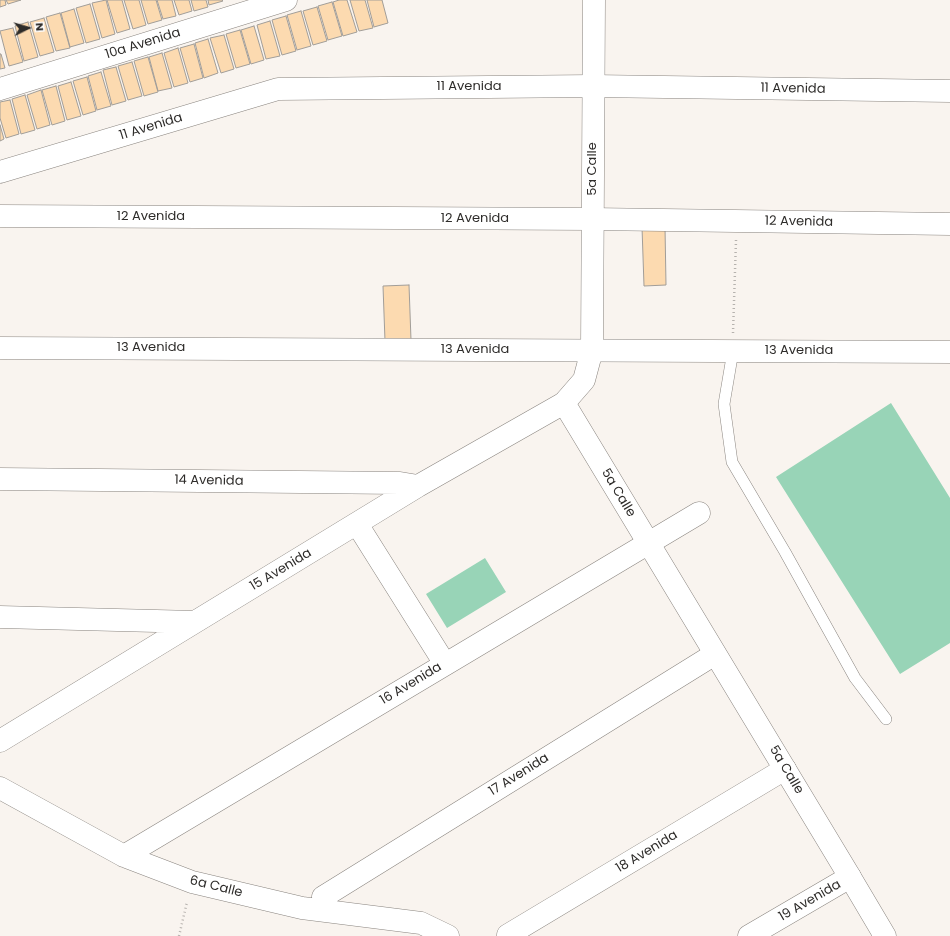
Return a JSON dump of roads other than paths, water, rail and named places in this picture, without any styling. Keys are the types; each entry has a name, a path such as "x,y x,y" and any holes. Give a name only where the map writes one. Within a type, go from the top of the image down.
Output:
{"street":[{"name":"10a Avenida","path":"0,88 286,0"},
{"name":"5a Calle","path":"594,0 592,350 584,380 564,403 885,936"},
{"name":"11 Avenida","path":"0,172 278,89 593,86 950,91"},
{"name":"12 Avenida","path":"0,216 950,224"},
{"name":"13 Avenida","path":"0,348 950,352"},
{"name":"15 Avenida","path":"0,742 418,486 564,403"},
{"name":"14 Avenida","path":"0,479 400,483 418,486"},
{"name":"16 Avenida","path":"124,856 699,513"},
{"path":"357,524 445,664"},
{"path":"0,617 195,622"},
{"name":"17 Avenida","path":"323,896 715,654"},
{"name":"18 Avenida","path":"508,935 785,769"},
{"name":"6a Calle","path":"0,788 124,856 192,882 302,908 421,923 448,936"},
{"name":"19 Avenida","path":"749,936 850,877"}],"lane":[{"path":"733,351 724,404 732,462 785,552 855,678 886,719"}]}
